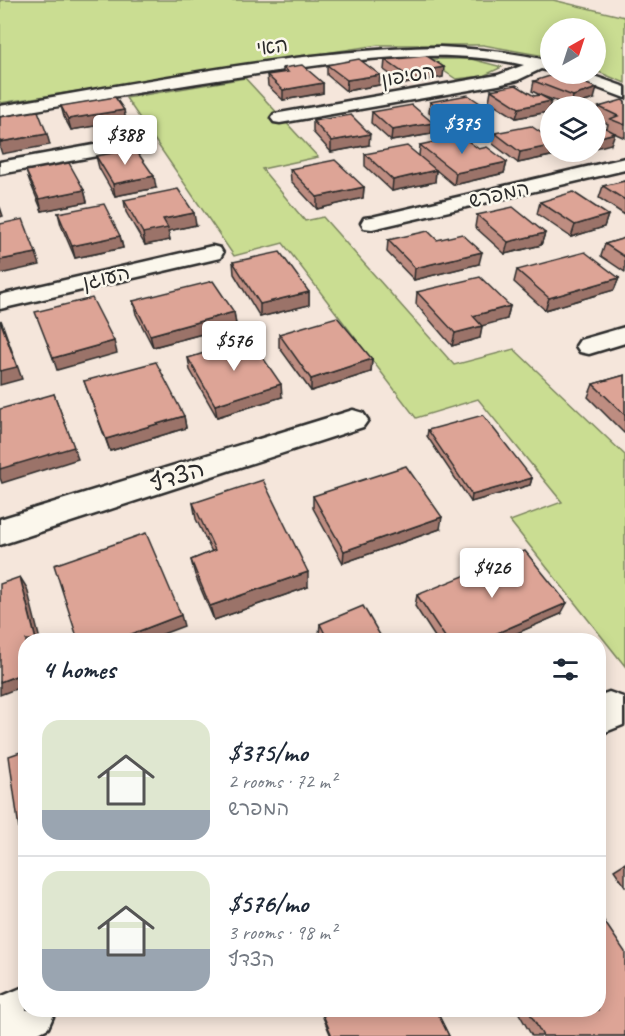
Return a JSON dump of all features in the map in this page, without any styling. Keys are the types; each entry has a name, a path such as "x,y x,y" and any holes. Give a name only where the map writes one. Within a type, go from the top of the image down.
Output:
{"street":[{"name":"האי","path":"0,111 212,76 377,54 421,51 476,52 540,64"},
{"name":"הסיפון","path":"280,118 498,80 540,67"},
{"path":"601,84 625,93"},
{"path":"0,168 138,143"},
{"name":"המפרש","path":"372,223 625,164"},
{"name":"העוגן","path":"0,302 212,253"},
{"path":"589,346 625,335"},
{"name":"הצדף","path":"0,532 353,420"},
{"path":"0,1025 18,1016"}],"green space":[{"path":"0,0 553,0 625,17 625,83 606,75 606,18 540,18 540,55 483,45 378,45 0,103"},
{"path":"426,59 471,59 502,67 483,76 456,79"},
{"path":"245,78 318,157 262,169 305,221 323,217 454,365 514,349 625,455 625,666 606,642 606,633 599,633 510,521 562,502 478,399 416,418 283,243 234,256 126,98"}],"building":[{"path":"427,56 444,67 405,74 385,60"},
{"path":"359,59 380,75 347,80 327,65"},
{"path":"302,65 323,83 283,90 267,75 288,72 283,68"},
{"path":"542,84 586,84 597,88 573,96"},
{"path":"516,85 534,96 542,96 540,103 519,108 491,90"},
{"path":"468,95 486,107 471,110 477,114 454,119 430,102"},
{"path":"115,97 124,110 68,119 61,106"},
{"path":"622,100 625,102 625,125 610,119 618,116 606,110 606,105"},
{"path":"412,105 433,123 392,130 372,112"},
{"path":"38,111 47,134 0,142 0,117"},
{"path":"351,115 370,134 331,141 313,121"},
{"path":"531,126 540,132 540,148 520,152 495,133"},
{"path":"606,128 615,133 606,135"},
{"path":"461,136 479,149 487,147 507,162 456,173 420,145"},
{"path":"407,146 436,170 393,180 365,154"},
{"path":"135,149 154,176 113,184 96,156"},
{"path":"335,160 364,187 317,197 290,169"},
{"path":"69,163 84,190 39,199 26,171"},
{"path":"625,181 625,200 603,186"},
{"path":"178,189 194,213 163,219 168,228 143,233 124,200"},
{"path":"573,192 608,215 575,225 540,202"},
{"path":"104,204 120,236 72,246 58,213"},
{"path":"513,207 545,233 508,242 477,215"},
{"path":"23,219 36,253 0,260 0,224"},
{"path":"428,231 437,240 462,234 482,252 415,268 388,240"},
{"path":"625,238 625,257 605,244"},
{"path":"280,252 309,292 260,304 233,262"},
{"path":"585,252 619,278 549,298 517,270"},
{"path":"480,277 510,306 473,316 482,326 455,333 417,292"},
{"path":"213,281 234,312 150,335 133,301"},
{"path":"92,298 114,341 53,358 35,312"},
{"path":"337,317 372,359 311,379 279,334"},
{"path":"0,320 17,367 0,371"},
{"path":"250,339 281,384 215,405 188,358"},
{"path":"156,362 184,416 106,439 84,381"},
{"path":"625,375 625,415 593,384"},
{"path":"54,394 74,447 0,469 0,409"},
{"path":"483,415 532,478 472,495 428,430"},
{"path":"406,466 442,517 344,551 313,496"},
{"path":"263,480 308,572 210,606 191,560 215,550 193,503"},
{"path":"146,533 181,615 134,633 76,633 54,565"},
{"path":"525,551 567,603 497,633 442,633 417,595"},
{"path":"20,577 34,633 18,633 18,675 0,682 0,584"},
{"path":"363,606 379,633 324,633 320,624"},
{"path":"18,753 18,822 9,756"},
{"path":"606,924 625,952 625,1036 543,1036 532,1017 606,1017"},
{"path":"324,1017 440,1017 449,1036 332,1036"}]}
